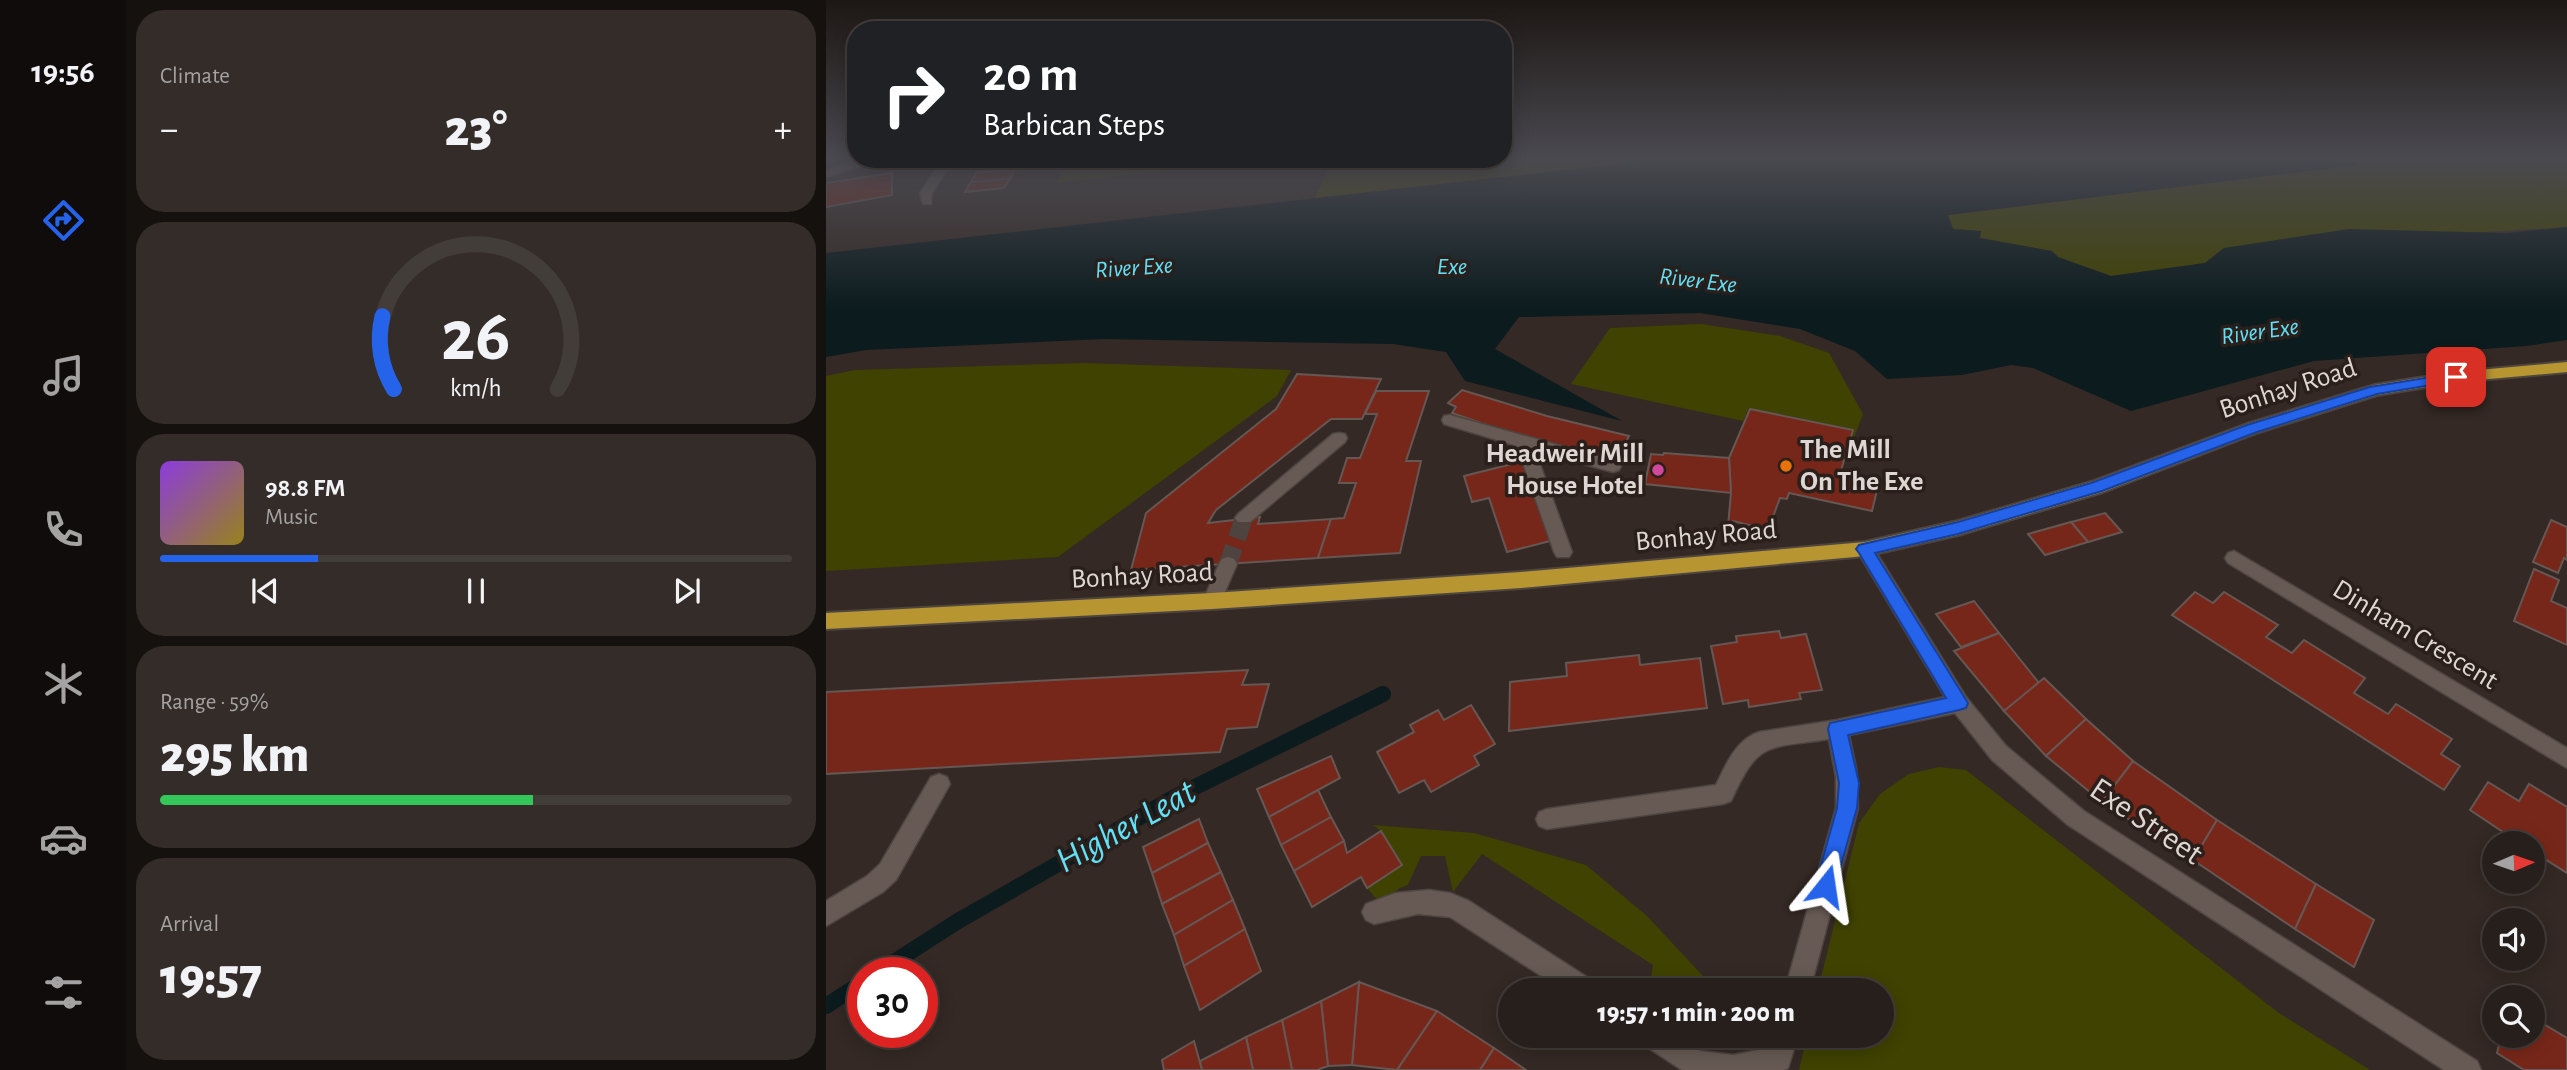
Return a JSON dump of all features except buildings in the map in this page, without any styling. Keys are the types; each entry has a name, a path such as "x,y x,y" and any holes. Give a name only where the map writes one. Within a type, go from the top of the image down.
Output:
{"highway":[{"name":"Bonhay Road","path":"826,621 1212,601 1634,572 1864,549 1958,528 2096,487 2252,428 2375,390 2456,377 2567,367"}],"street":[{"path":"1450,420 1613,466"},
{"path":"1244,518 1339,438"},
{"path":"1524,443 1563,552"},
{"name":"Exe Street","path":"1864,549 1959,703 1999,753 2076,818 2468,1070"},
{"name":"Dinham Crescent","path":"2234,558 2567,759"},
{"path":"1212,601 1228,564"},
{"path":"1547,819 1723,794 1738,761 1759,741 1837,729 1959,703"},
{"path":"1801,978 1847,808 1849,783 1837,729"},
{"path":"826,914 875,884 888,872 939,784"},
{"path":"1374,912 1398,903 1443,902 1461,909 1566,978"},
{"path":"1671,1048 1696,1064 1733,1068 1782,1048"}],"shaded area":[{"path":"1998,209 2567,209 2567,227 2224,248 2205,263 2111,276 2058,257 2052,251 1980,238 1981,231 1953,229 1948,215"},
{"path":"1701,324 1780,336 1829,353 1863,414 1849,451 1847,450 1853,429 1749,408 1743,421 1571,384 1610,328"},
{"path":"1084,363 1291,370 1277,396 1058,557 826,571 826,376 855,370"},
{"path":"1939,767 1966,770 2279,1013 2370,1070 1799,1070 1804,1048 1894,1048 1894,978 1821,978 1859,823 1880,794 1909,774"},
{"path":"1373,825 1474,833 1586,865 1647,916 1705,978 1651,978 1653,965 1482,854 1453,892 1445,856 1421,856 1408,885 1380,903 1367,888 1402,865 1381,831"}],"water":[{"path":"1219,209 1998,209 1948,215 1953,229 1981,231 1980,238 2052,251 2058,257 2111,276 2205,263 2224,248 2349,229 2507,233 2567,227 2567,340 2526,346 2314,361 2131,411 2033,368 2011,365 1962,375 1887,379 1855,351 1800,329 1700,313 1519,317 1495,349 1622,421 1465,381 1446,352 1393,344 1103,339 866,350 826,357 826,253"}],"waterway":[{"name":"Higher Leat","path":"902,957 958,921 1175,797 1383,694"},
{"name":"Higher Leat","path":"826,1006 847,992"}],"tunnel":[{"path":"1228,564 1244,518"}],"place":[{"name":"The Mill On The Exe","path":"1786,466"},
{"name":"Headweir Mill House Hotel","path":"1658,470"}],"route":[{"path":"1826,886 1847,808 1849,783 1837,729 1959,703 1864,549 1958,528 2096,487 2252,428 2375,390 2456,377"}],"water label":[{"name":"Exe","path":"1452,267"},
{"name":"River Exe","path":"1134,268"},
{"name":"River Exe","path":"1698,281"},
{"name":"River Exe","path":"2260,332"}]}
